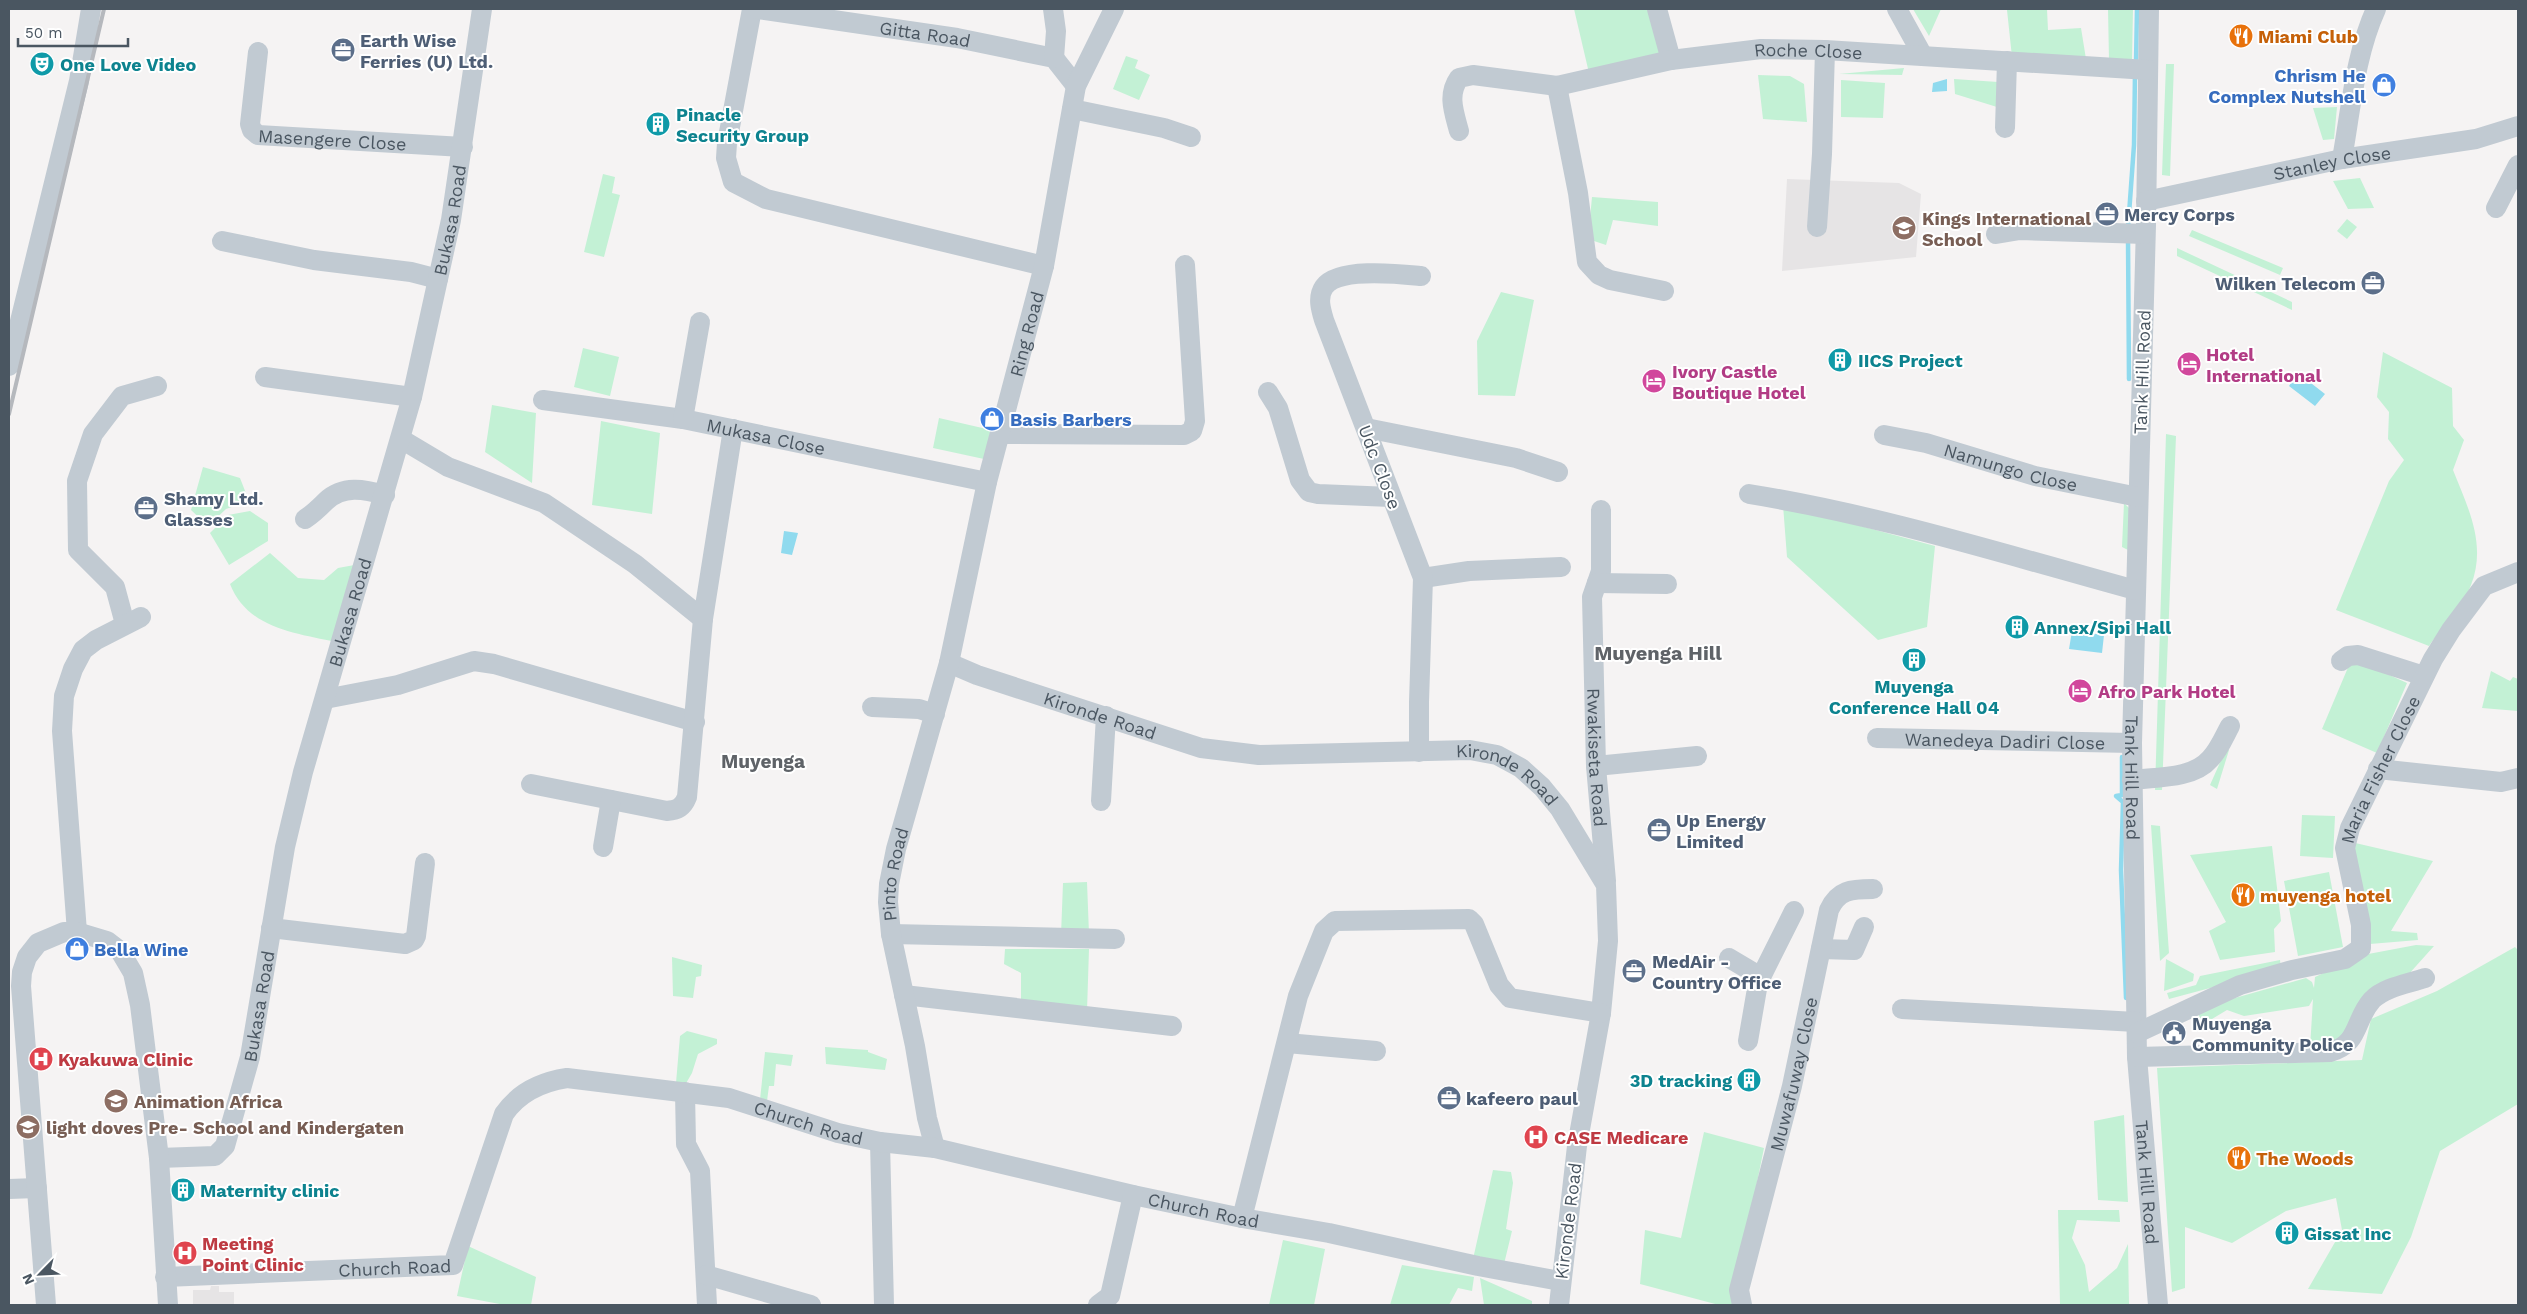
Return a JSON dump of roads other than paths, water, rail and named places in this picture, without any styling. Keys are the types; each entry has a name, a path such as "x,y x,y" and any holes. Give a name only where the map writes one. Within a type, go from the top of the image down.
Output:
{"street":[{"path":"9,366 78,81 91,9"},
{"name":"Bukasa Road","path":"160,1158 209,1158 222,1151 250,1057 286,843 325,699 401,439 451,220 482,9"},
{"path":"752,9 727,142 726,158 732,182 766,198 1044,266"},
{"name":"Gitta Road","path":"758,9 956,38 1054,58"},
{"path":"1053,9 1056,31 1054,58 1076,86"},
{"name":"Ring Road","path":"949,663 988,482 1002,434 1044,266 1076,86 1114,9"},
{"path":"1657,9 1671,60"},
{"path":"1897,9 1923,56"},
{"name":"Tank Hill Road","path":"2149,9 2132,780 2137,1057 2158,1305"},
{"path":"2342,159 2360,58 2368,26 2376,9"},
{"name":"Roche Close","path":"1460,130 1452,104 1453,87 1459,78 1472,75 1557,86 1671,60 1761,49 1825,50 2148,70"},
{"path":"1817,227 1825,50"},
{"name":"Masengere Close","path":"258,52 250,124 252,130 258,135 463,147"},
{"path":"2005,128 2007,61"},
{"path":"1557,86 1578,193 1587,262 1599,276 1664,291"},
{"path":"1072,109 1164,128 1191,136"},
{"name":"Stanley Close","path":"2146,201 2342,159 2476,138 2518,126"},
{"path":"2496,208 2518,166"},
{"path":"1996,234 2028,230 2145,234"},
{"path":"222,241 314,260 411,272 438,278"},
{"path":"1002,434 1184,435 1192,431 1195,420 1185,265"},
{"name":"Udc Close","path":"1419,752 1423,578 1324,320 1320,303 1324,285 1342,276 1368,273 1422,276"},
{"path":"683,419 700,322"},
{"path":"265,377 412,396"},
{"path":"76,932 62,707 67,683 82,650 96,640 133,620 115,587 78,550 77,481 93,434 122,396 157,386"},
{"path":"1268,392 1278,408 1300,480 1309,492 1391,497"},
{"name":"Mukasa Close","path":"543,400 683,419 988,482"},
{"path":"1366,428 1516,458 1558,472"},
{"path":"531,784 667,810 675,810 684,805 687,798 695,722 703,620 733,429"},
{"name":"Namungo Close","path":"1884,434 1926,443 2035,476 2138,497"},
{"path":"401,439 448,467 544,503 635,564 703,620"},
{"path":"305,519 335,494 344,491 368,490 385,495"},
{"path":"1749,494 1814,506 1968,544 2135,590"},
{"name":"Rwakiseta Road","path":"1601,510 1601,571 1592,597 1596,766 1606,885"},
{"path":"1423,578 1469,570 1561,567"},
{"name":"Maria Fisher Close","path":"2137,1028 2240,985 2292,970 2345,959 2360,948 2360,925 2345,848 2350,828 2424,676 2451,630 2484,586 2518,572"},
{"path":"1597,584 1667,584"},
{"path":"2340,661 2348,656 2358,655 2424,676"},
{"path":"325,699 398,685 474,661 512,669 695,722"},
{"name":"Pinto Road","path":"936,1148 927,1118 904,995 890,934 888,902 889,884 896,849 949,663"},
{"name":"Kironde Road","path":"949,663 977,675 1201,748 1259,755 1470,750 1497,755 1521,768 1560,809 1606,885 1608,941 1602,1013 1576,1146 1560,1281 1559,1305"},
{"path":"872,707 919,709 935,714"},
{"path":"1101,801 1106,716"},
{"path":"2132,780 2190,772 2200,767 2216,752 2230,726"},
{"name":"Wanedeya Dadiri Close","path":"1877,738 2132,743"},
{"path":"1596,766 1698,756"},
{"path":"2378,769 2501,782 2518,778"},
{"path":"603,847 611,800"},
{"path":"271,928 409,943 416,936 425,863"},
{"name":"Muwafuway Close","path":"1741,1298 1792,1086 1829,910 1834,899 1846,892 1872,889"},
{"path":"1748,1041 1761,977 1794,911"},
{"path":"1242,1218 1298,996 1324,931 1331,924 1341,920 1468,920 1474,924 1499,985 1510,998 1602,1013"},
{"path":"1821,950 1854,950 1864,927"},
{"path":"46,1305 37,1188 18,1036 22,972 27,957 38,943 64,932 76,932 107,941 120,951 133,973 140,1005 160,1158 168,1305"},
{"path":"890,934 1115,939"},
{"path":"1729,958 1761,977"},
{"path":"2137,1057 2330,1052 2339,1049 2352,1039 2366,1007 2379,994 2425,978"},
{"path":"904,995 1172,1026"},
{"path":"1902,1009 2137,1028"},
{"path":"1287,1043 1376,1051"},
{"name":"Church Road","path":"165,1277 453,1265 499,1125 513,1101 524,1092 567,1078 729,1098 812,1126 880,1142 936,1148 1133,1195 1242,1218 1330,1233 1478,1266 1560,1281"},
{"path":"685,1092 686,1144 700,1171 706,1305"},
{"path":"880,1142 884,1305"},
{"path":"9,1188 37,1188"},
{"path":"1098,1305 1110,1296 1133,1195"},
{"path":"706,1275 811,1305"}],"water":[{"path":"1947,79 1947,91 1932,92 1933,83"},
{"path":"2298,373 2325,394 2315,406 2289,386"},
{"path":"784,531 798,533 792,555 781,553"},
{"path":"2072,631 2104,635 2102,653 2069,649"}],"waterway":[{"path":"2136,63 2137,9"},
{"path":"2128,228 2134,145 2135,73"},
{"path":"2128,238 2129,379"},
{"path":"2122,757 2122,795 2116,796 2123,802 2121,870 2126,998"}],"railway":[{"path":"9,414 104,9"}],"place":[{"name":"Miami Club","path":"2241,36"},
{"name":"Earth Wise Ferries (U) Ltd.","path":"343,50"},
{"name":"One Love Video","path":"42,64"},
{"name":"Chrism He Complex Nutshell","path":"2384,85"},
{"name":"Pinacle Security Group","path":"658,124"},
{"name":"Mercy Corps","path":"2107,214"},
{"name":"Kings International School","path":"1904,228"},
{"name":"Wilken Telecom","path":"2373,283"},
{"name":"IICS Project","path":"1840,360"},
{"name":"Hotel International","path":"2189,364"},
{"name":"Ivory Castle Boutique Hotel","path":"1654,381"},
{"name":"Basis Barbers","path":"992,419"},
{"name":"Shamy Ltd. Glasses","path":"146,508"},
{"name":"Annex/Sipi Hall","path":"2017,627"},
{"name":"Muyenga Conference Hall 04","path":"1914,660"},
{"name":"Afro Park Hotel","path":"2080,691"},
{"name":"Up Energy Limited","path":"1659,830"},
{"name":"muyenga hotel","path":"2243,895"},
{"name":"Bella Wine","path":"77,949"},
{"name":"MedAir - Country Office","path":"1634,971"},
{"name":"Muyenga Community Police","path":"2174,1033"},
{"name":"Kyakuwa Clinic","path":"41,1059"},
{"name":"3D tracking","path":"1749,1080"},
{"name":"kafeero paul","path":"1449,1098"},
{"name":"Animation Africa","path":"116,1101"},
{"name":"light doves Pre- School and Kindergaten","path":"28,1127"},
{"name":"CASE Medicare","path":"1536,1137"},
{"name":"The Woods","path":"2239,1158"},
{"name":"Maternity clinic","path":"183,1190"},
{"name":"Gissat Inc","path":"2287,1233"},
{"name":"Meeting Point Clinic","path":"185,1253"}],"district":[{"name":"Muyenga Hill","path":"1658,653"},
{"name":"Muyenga","path":"763,761"}]}
